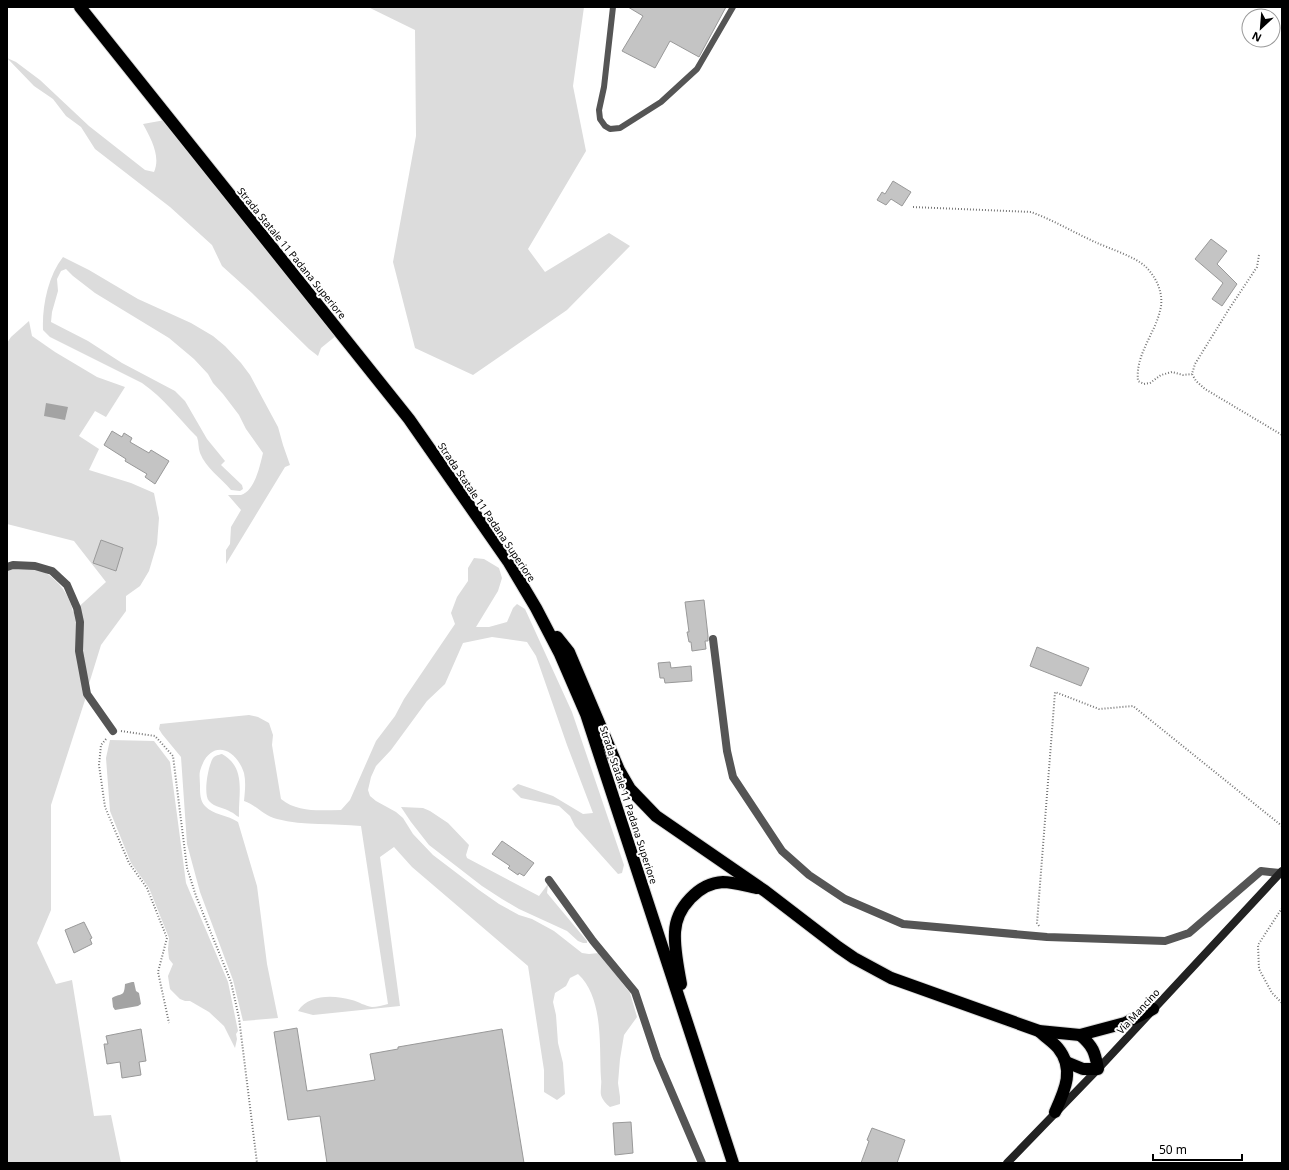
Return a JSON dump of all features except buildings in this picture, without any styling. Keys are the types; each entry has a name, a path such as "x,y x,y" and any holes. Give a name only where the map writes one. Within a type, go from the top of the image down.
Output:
{"highway":[{"name":"Strada Statale 11 Padana Superiore","path":"80,7 409,419 508,561 536,608 560,654 586,714 733,1163"},
{"path":"536,608 569,652 619,770 630,789 656,816 766,891 838,947 870,968 912,986 1039,1031 1080,1035 1124,1023 1153,1009"},
{"path":"688,1023 676,951 675,930 681,911 691,897 705,887 722,882 739,884 766,891"},
{"path":"1039,1031 1058,1048 1066,1062 1068,1076 1065,1090 1055,1112"},
{"path":"1066,1062 1083,1069 1098,1069 1095,1052 1088,1042 1080,1035"},
{"path":"723,1134 726,1163"}],"main road":[{"name":"Via Mancino","path":"1007,1163 1098,1069 1281,872"}],"street":[{"path":"7,567 13,565 35,566 52,571 67,585 77,608 80,622 79,651 87,694 113,731"},
{"path":"713,639 727,751 733,777 782,851 804,870 845,899 903,924 1047,937 1165,941 1189,933 1261,871 1281,872"},
{"path":"549,880 594,941 635,992 657,1058 702,1163"}],"lane":[{"path":"613,7 604,87 599,110 600,119 605,126 610,129 620,128 661,102 697,69 733,7"}],"path":[{"path":"913,207 1031,212 1045,217 1095,242 1124,254 1146,267 1154,277 1160,291 1161,306 1143,352 1137,372 1138,380 1144,384 1150,383 1161,375 1172,372 1183,375 1192,374"},
{"path":"1259,255 1257,267 1195,364 1192,374 1196,381 1205,389 1282,435"},
{"path":"1047,937 1037,923 1055,692 1099,709 1133,706 1282,826"},
{"path":"169,1023 158,972 167,938 147,888 129,863 105,807 99,765 101,745 113,731 134,732 155,736 173,756 187,868 196,896 231,982 239,1018 257,1163"},
{"path":"1282,908 1258,945 1259,970 1272,993 1282,1003"}],"shaded area":[{"path":"368,7 584,7 573,86 586,151 528,249 545,272 609,233 630,246 567,310 473,375 415,348 393,262 416,136 415,30"},
{"path":"7,58 16,62 40,80 89,126 145,170 154,172 156,166 156,154 143,124 165,120 337,335 321,348 318,356 309,349 222,266 212,245 170,207 95,149 81,127 66,116 53,99 34,86"},
{"path":"63,257 89,270 138,299 191,323 213,336 225,346 250,375 278,427 290,465 285,467 226,564 226,550 230,544 231,527 241,510 228,495 241,495 246,493 256,477 263,453 246,429 239,415 213,383 208,374 194,359 169,338 95,293 66,269 61,271 57,279 58,291 52,312 51,322 88,341 122,363 175,391 185,401 207,439 225,461 221,465 242,485 243,489 240,491 231,490 210,468 200,453 197,437 150,389 142,383 50,337 43,330 45,301 53,273"},
{"path":"29,321 32,336 55,352 97,377 125,387 106,417 95,411 79,436 99,449 89,470 131,483 154,493 159,518 157,544 149,571 140,586 126,596 126,611 101,645 51,805 51,910 37,943 56,984 72,980 94,1116 111,1115 121,1163 7,1163 7,570 31,569 44,572 49,575 63,589 72,606 73,612 106,582 74,541 7,524 7,343 11,337"},
{"path":"46,403 68,407 65,420 44,416"},
{"path":"474,558 484,559 499,568 502,578 498,591 476,627 489,627 507,622 513,608 517,604 525,609 572,712 624,865 622,873 618,874 575,826 570,816 559,806 521,798 512,789 518,784 553,796 583,814 593,813 567,745 536,656 527,642 492,637 463,643 445,684 427,701 391,750 376,766 371,777 368,790 370,796 376,801 396,812 403,818 413,834 433,855 479,890 499,904 519,915 532,919 554,931 582,953 599,953 630,993 637,1017 624,1035 618,1083 620,1104 610,1107 601,1095 600,1038 596,1009 586,984 578,974 570,978 566,986 555,993 553,1002 556,1015 558,1043 563,1063 565,1094 557,1100 544,1092 544,1070 528,966 412,867 394,847 380,857 400,1006 313,1015 298,1011 309,1001 322,997 345,998 372,1007 388,1004 361,826 308,824 272,818 244,801 244,773 240,764 235,757 228,752 216,750 209,754 200,771 201,799 203,804 208,809 238,822 257,886 267,964 278,1018 243,1021 233,980 200,892 187,844 181,757 162,734 159,729 160,724 249,715 258,717 269,723 273,735 272,745 281,799 295,807 302,809 341,810 350,800 376,741 395,716 404,699 455,624 451,613 457,597 468,581 468,568"},
{"path":"110,740 154,741 170,762 186,883 228,982 238,1031 236,1034 237,1039 235,1048 224,1026 209,1012 190,1001 180,999 170,989 168,976 173,964 169,959 169,938 149,888 131,863 110,811 106,758"},
{"path":"222,754 230,760 238,774 240,782 239,817 228,810 214,805 207,797 206,786 211,762 215,756"},
{"path":"401,807 423,808 430,811 448,823 469,845 466,855 467,858 539,896 548,884 547,893 587,941 587,943 578,941 567,931 519,909 482,886 429,845"},
{"path":"134,982 136,991 139,993 141,1004 138,1006 115,1010 113,1007 112,998 122,994 125,984"}]}
